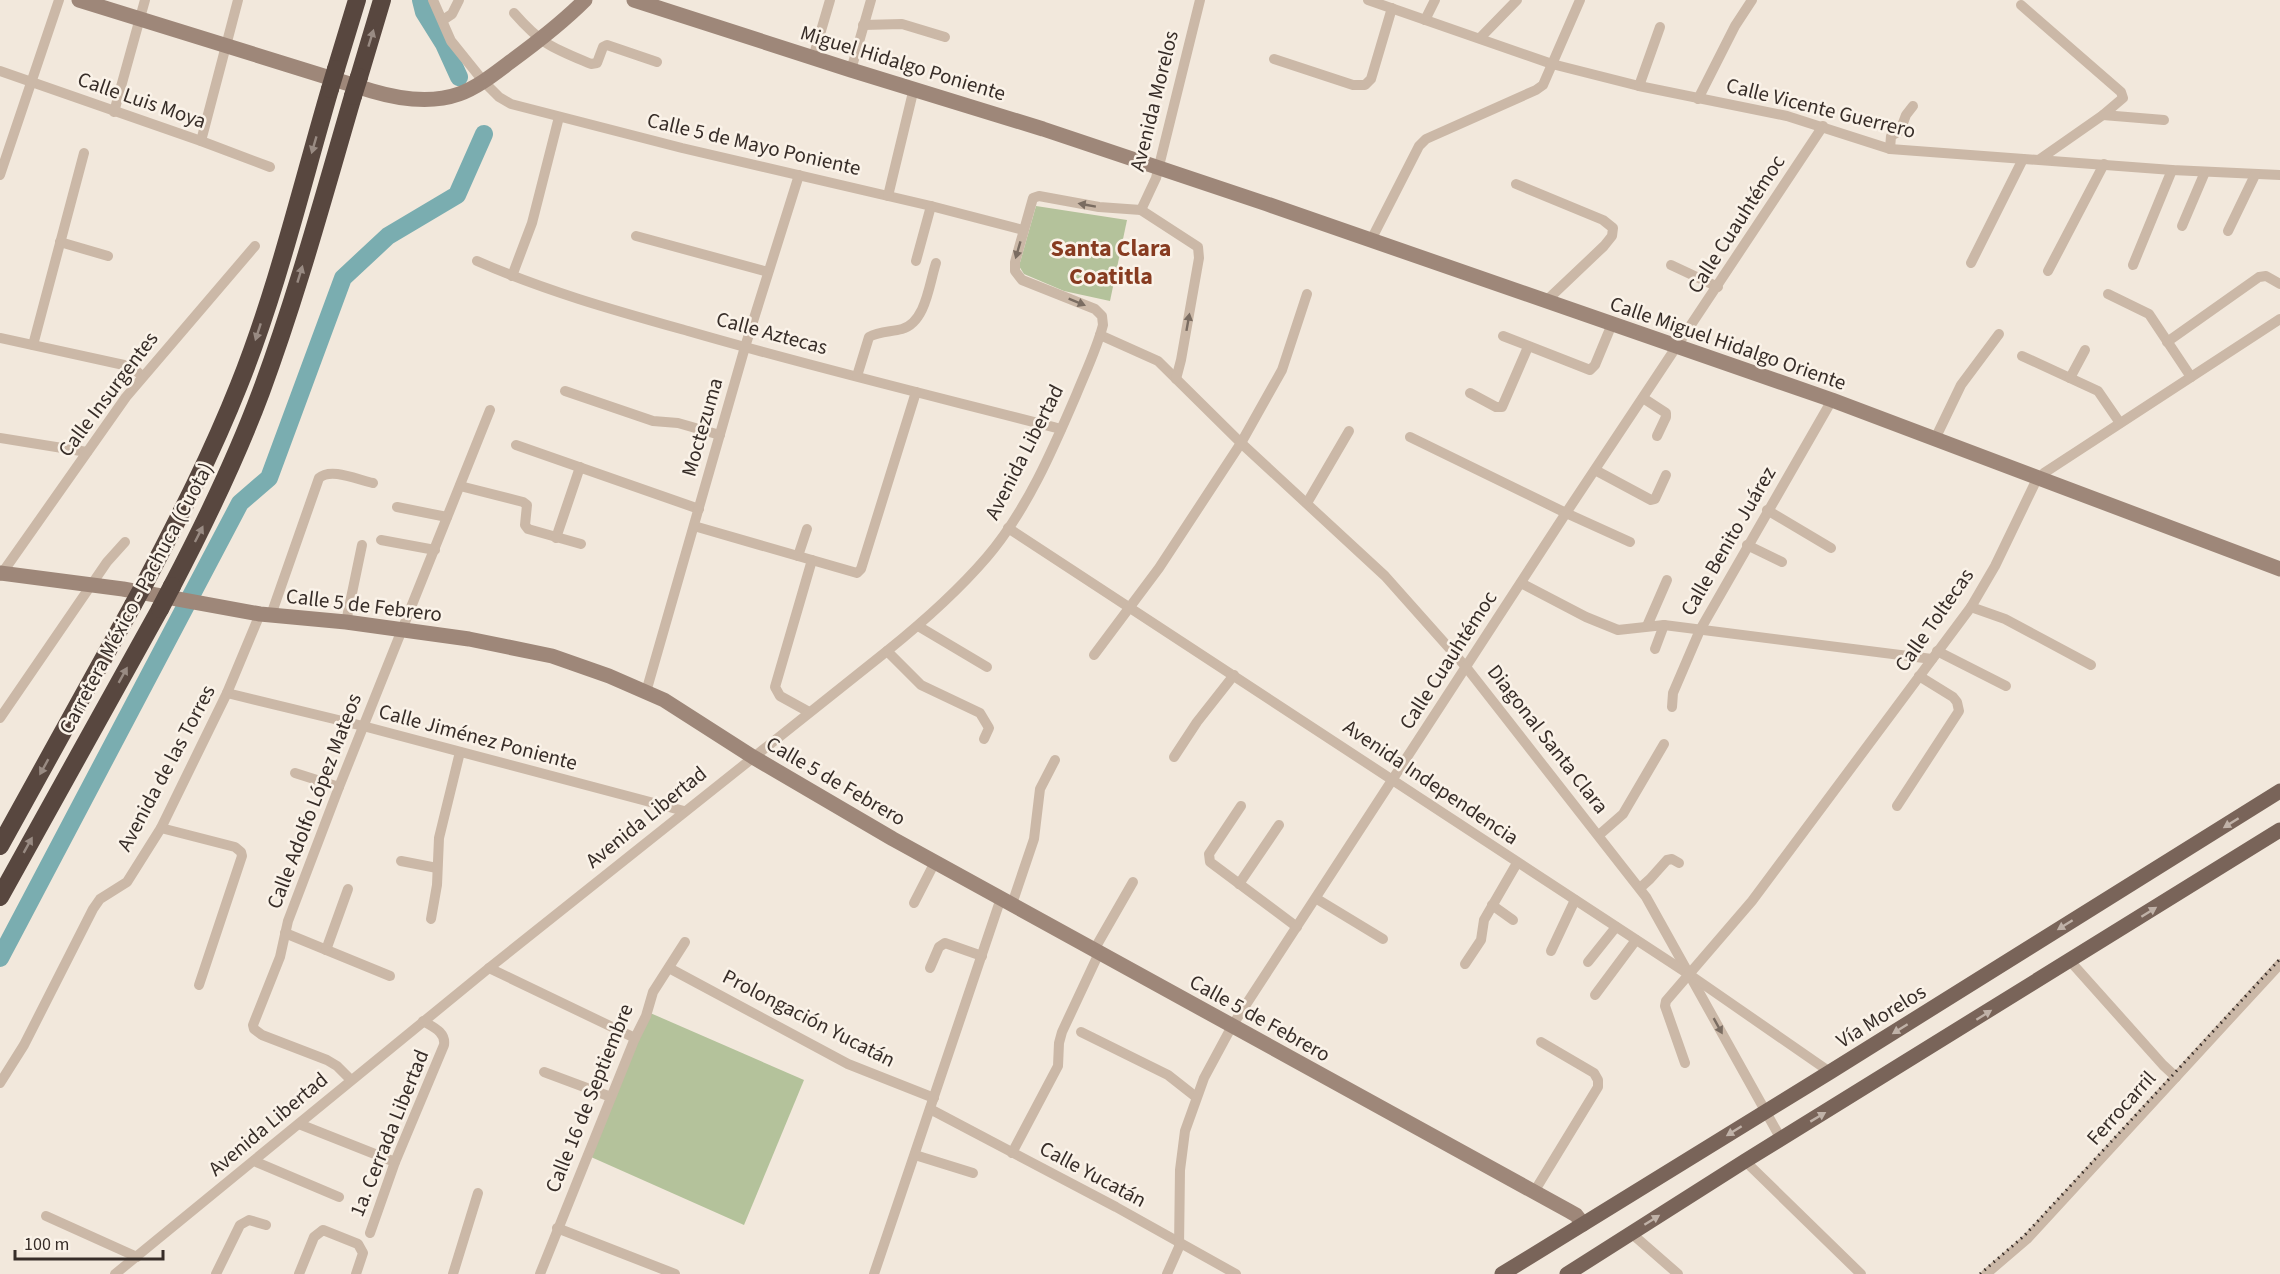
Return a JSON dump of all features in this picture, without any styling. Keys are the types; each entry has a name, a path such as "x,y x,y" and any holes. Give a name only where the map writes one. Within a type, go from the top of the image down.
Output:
{"highway":[{"name":"Carretera México - Pachuca (Cuota)","path":"0,846 145,583 191,494 239,385 274,280 357,0"},
{"name":"Carretera México - Pachuca (Cuota)","path":"0,897 160,609 176,593 261,393 290,307 382,0"}],"main road":[{"name":"Vía Morelos","path":"1502,1274 1766,1112 2280,790"},
{"path":"1567,1274 1745,1161 2280,830"}],"street":[{"path":"0,176 59,0"},
{"path":"79,0 387,96 420,99 457,95 484,82 540,40 585,0"},
{"path":"114,112 145,0"},
{"path":"201,141 238,0"},
{"path":"433,0 448,37 484,82"},
{"path":"443,20 452,14 459,0"},
{"name":"Miguel Hidalgo Poniente","path":"634,0 1159,168"},
{"path":"813,58 830,0"},
{"path":"851,70 871,0"},
{"name":"Avenida Morelos","path":"1142,210 1159,168 1200,0"},
{"name":"Calle Vicente Guerrero","path":"1368,0 1388,5 1552,64 1639,86 1787,116 1890,149 2172,170 2280,175"},
{"path":"1425,20 1435,0"},
{"path":"1480,38 1517,0"},
{"path":"1371,240 1419,146 1426,139 1536,90 1547,79 1580,0"},
{"path":"1698,99 1735,26 1752,0"},
{"path":"1274,59 1353,86 1365,85 1371,79 1388,5"},
{"path":"2021,5 2121,92 2122,100 2040,159"},
{"path":"514,13 540,40 591,64 597,63 603,47 607,45 657,62"},
{"path":"863,26 902,24 945,37"},
{"path":"1639,86 1660,27"},
{"name":"Calle Luis Moya","path":"0,71 270,167"},
{"name":"Calle 5 de Mayo Poniente","path":"484,82 499,97 511,104 1023,230"},
{"path":"888,196 914,88"},
{"path":"1890,149 1891,136 1900,130 1906,115 1913,106"},
{"path":"2103,115 2164,120"},
{"path":"512,276 532,224 559,117"},
{"name":"Calle Cuauhtémoc","path":"1167,1274 1176,1257 1179,1242 1182,1147 1187,1124 1196,1097 1232,1026 1317,899 1566,513 1678,348 1823,126"},
{"path":"33,345 84,153"},
{"path":"1971,263 2022,159"},
{"path":"2048,271 2104,164"},
{"name":"Calle Miguel Hidalgo Oriente","path":"1159,168 1832,400 2280,569"},
{"path":"2133,266 2172,170"},
{"path":"2182,226 2205,172"},
{"name":"Moctezuma","path":"646,692 745,347 799,175"},
{"path":"2228,231 2255,175"},
{"path":"1516,184 1603,220 1613,228 1612,236 1604,246 1545,302"},
{"path":"1023,230 1031,200 1036,197 1099,207 1142,210 1194,243 1199,249 1176,379"},
{"path":"916,261 931,206"},
{"name":"Avenida Libertad","path":"115,1274 423,1021 918,626 968,578 1008,528 1035,481 1061,429 1103,325 1102,316 1095,309 1017,276 1015,262 1023,230"},
{"path":"636,236 768,272"},
{"path":"60,242 108,256"},
{"name":"Calle Insurgentes","path":"1,574 142,376 255,246"},
{"name":"Calle Aztecas","path":"477,261 512,276 624,313 745,347 1061,429"},
{"path":"856,376 869,337 900,329 915,322 923,305 936,263"},
{"path":"1671,265 1718,287"},
{"path":"2167,342 2259,277 2264,276 2280,284"},
{"path":"1094,655 1131,608 1186,530 1241,443 1282,370 1307,294"},
{"path":"2108,294 2149,314 2191,377"},
{"name":"Calle Toltecas","path":"1685,1063 1665,1004 1752,901 1971,607 1990,575 2039,478 2280,319"},
{"path":"1503,336 1592,369 1612,324"},
{"path":"1935,439 1961,385 1999,334"},
{"name":"Diagonal Santa Clara","path":"1100,335 1158,361 1241,443 1385,576 1466,667 1640,888 1654,909 1781,1139"},
{"path":"0,338 124,364 142,376"},
{"path":"1470,393 1496,407 1502,407 1528,346"},
{"path":"2070,378 2085,350"},
{"path":"2022,356 2098,391 2120,423"},
{"path":"565,391 653,421 678,423 720,435"},
{"path":"694,526 857,573 861,569 916,392"},
{"path":"1643,398 1666,413 1657,435"},
{"name":"Calle Benito Juárez","path":"1672,707 1673,693 1700,630 1832,400"},
{"name":"Calle Adolfo López Mateos","path":"351,1080 327,1060 262,1035 254,1029 255,1019 280,957 285,933 339,787 490,410"},
{"path":"1307,503 1349,431"},
{"path":"1410,436 1630,542"},
{"path":"0,438 87,452"},
{"path":"516,445 699,508"},
{"path":"556,538 580,467"},
{"path":"1595,470 1651,500 1655,499 1666,475"},
{"name":"Avenida de las Torres","path":"0,1083 24,1045 93,909 100,899 127,882 161,828 266,614 319,478 331,473 373,483"},
{"path":"460,486 525,504 528,510 526,527 556,538 582,544"},
{"path":"397,507 447,517"},
{"path":"1767,510 1831,548"},
{"name":"Avenida Independencia","path":"1008,528 1690,975 1830,1072"},
{"path":"798,556 807,529"},
{"path":"381,540 435,550"},
{"path":"0,718 107,562 125,542"},
{"path":"346,622 362,545"},
{"path":"1747,545 1782,562"},
{"path":"809,712 780,696 776,687 812,560"},
{"name":"Calle 5 de Febrero","path":"1,574 176,593 215,606 469,639 552,656 646,692 689,715 753,757 837,807 1576,1215 1583,1224"},
{"path":"1647,626 1668,580"},
{"path":"1521,583 1612,628 1633,629 1664,625 1935,655 2006,686"},
{"path":"1971,607 2005,619 2091,664"},
{"path":"1655,649 1664,625"},
{"path":"918,626 987,667"},
{"path":"887,651 921,686 982,715 989,728 984,739"},
{"path":"1174,757 1197,722 1234,675"},
{"path":"1897,806 1959,711 1957,702 1953,698 1919,676"},
{"name":"Calle Jiménez Poniente","path":"227,693 363,726 684,811"},
{"path":"1599,835 1623,814 1664,744"},
{"path":"431,919 439,838 460,752"},
{"path":"874,1274 982,956 1036,833 1040,789 1055,760"},
{"path":"295,773 339,787"},
{"path":"1241,806 1209,856 1212,865 1297,927"},
{"path":"1239,884 1279,825"},
{"path":"161,828 235,847 241,852 242,861 199,986"},
{"path":"1640,888 1666,860 1672,859 1679,863"},
{"path":"401,861 437,868"},
{"path":"915,903 935,862"},
{"path":"1465,964 1480,940 1484,920 1492,904 1517,863"},
{"path":"1012,1153 1058,1066 1062,1032 1096,952 1132,882"},
{"path":"326,950 348,889"},
{"path":"1317,899 1383,939"},
{"path":"1551,951 1575,900"},
{"path":"1492,904 1513,920"},
{"path":"1588,962 1616,927"},
{"path":"285,933 390,976"},
{"path":"1596,994 1636,940"},
{"name":"Calle 16 de Septiembre","path":"540,1274 635,1038 646,1016 653,992 685,942"},
{"path":"930,968 939,947 945,943 982,956"},
{"path":"2070,961 2176,1077"},
{"name":"Ferrocarril","path":"1986,1274 2027,1239 2280,964"},
{"path":"489,968 635,1038"},
{"name":"Prolongación Yucatán","path":"669,968 848,1064 934,1098"},
{"name":"1a. Cerrada Libertad","path":"370,1233 395,1162 444,1045 445,1038 441,1033 423,1021"},
{"path":"1081,1032 1168,1075 1196,1097"},
{"path":"1534,1192 1596,1091 1598,1080 1594,1073 1541,1042"},
{"path":"544,1072 611,1097"},
{"name":"Calle Yucatán","path":"930,1109 1236,1274"},
{"path":"299,1124 395,1162"},
{"path":"915,1155 973,1173"},
{"path":"254,1161 339,1197"},
{"path":"1745,1161 1861,1274"},
{"path":"453,1274 478,1193"},
{"path":"46,1216 137,1257"},
{"path":"216,1274 240,1225 249,1220 266,1225"},
{"path":"557,1228 675,1274"},
{"path":"299,1274 314,1237 323,1230 358,1244 363,1253 356,1274"},
{"path":"1631,1233 1678,1274"}],"green space":[{"path":"1036,206 1127,220 1110,301 1064,291 1024,274 1019,266"},
{"path":"648,1012 804,1080 744,1225 591,1157"}],"waterway":[{"path":"421,0 424,12 444,44 459,77"},
{"path":"0,958 240,503 269,478 343,278 388,236 457,195 484,134"}],"railway":[{"path":"1980,1274 2024,1236 2280,959"}],"district":[{"name":"Santa Clara Coatitla","path":"1111,262"}]}
